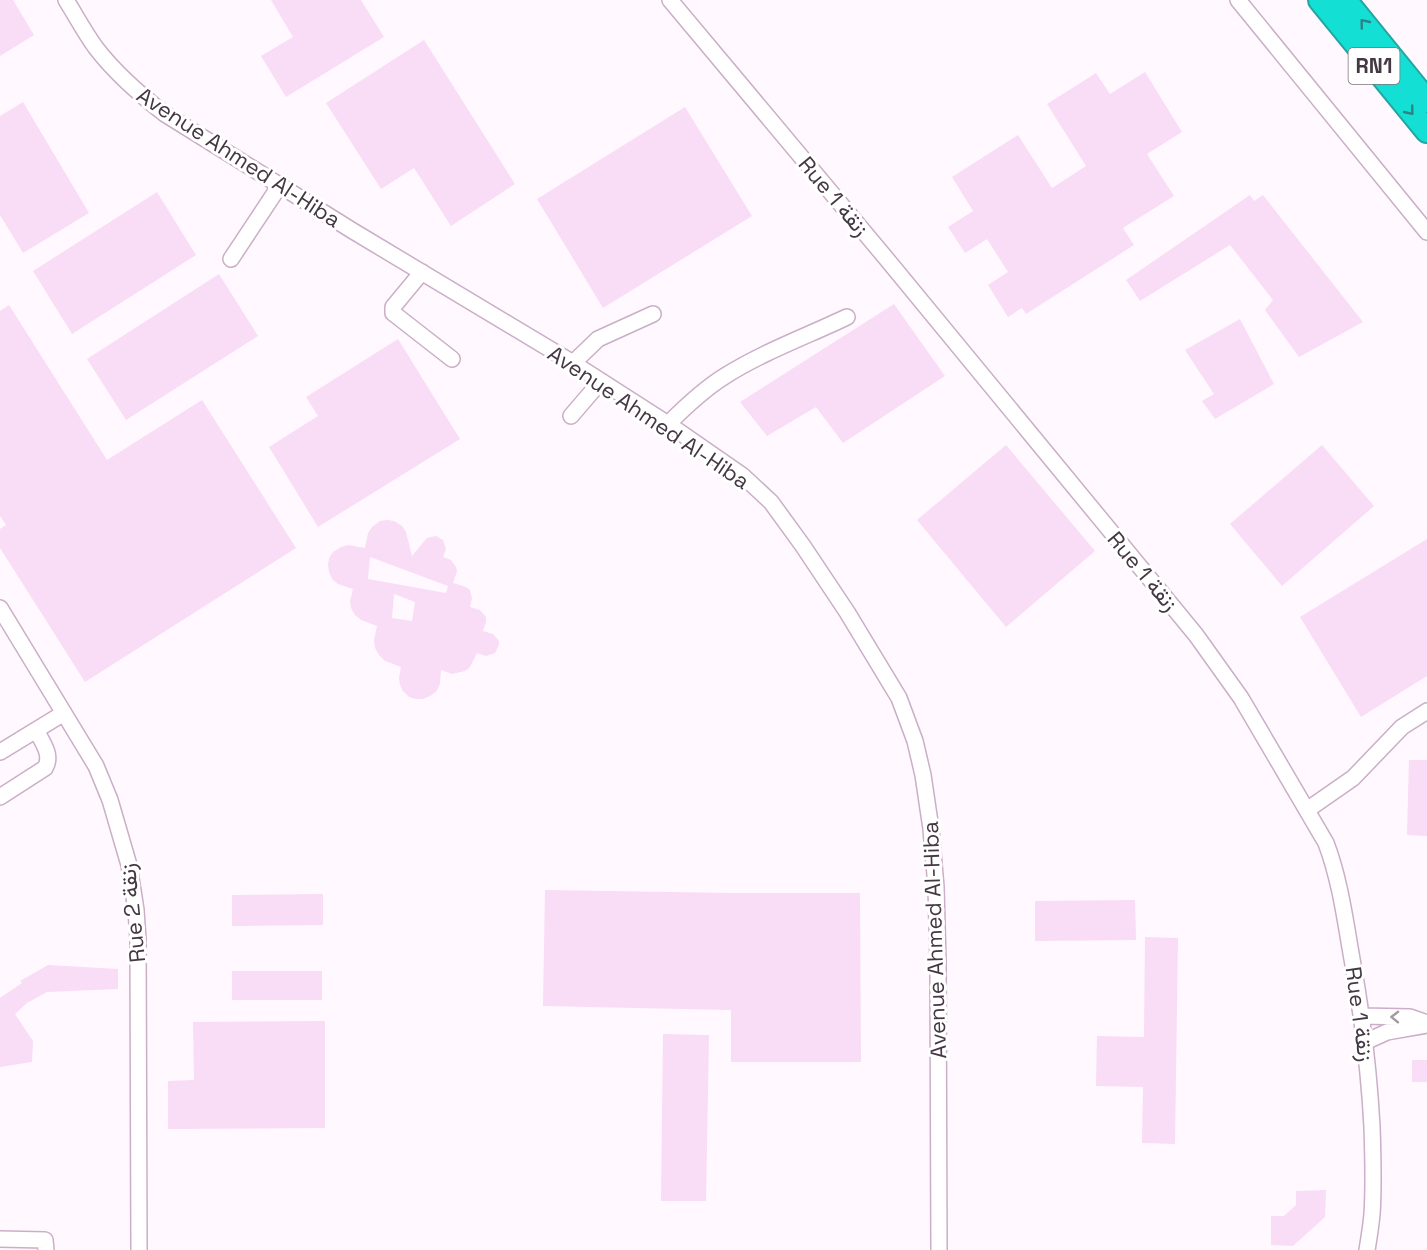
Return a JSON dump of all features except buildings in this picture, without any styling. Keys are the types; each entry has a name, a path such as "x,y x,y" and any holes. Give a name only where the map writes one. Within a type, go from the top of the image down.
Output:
{"highway":[{"name":"RN1","path":"1320,0 1427,131"},
{"name":"RN1","path":"1345,0 1427,101"}],"street":[{"name":"Avenue Ahmed Al-Hiba","path":"66,0 96,47 119,75 173,119 573,363 668,424 743,476 771,502 803,546 899,698 915,741 923,775 936,887 939,1250"},
{"name":"Rue 1 زنقة","path":"670,0 1196,635 1241,698 1326,843 1340,889 1365,1042 1373,1155 1372,1213 1367,1250"},
{"path":"1239,0 1427,232"},
{"path":"231,259 280,185"},
{"path":"422,272 393,307 393,313 452,359"},
{"path":"573,363 598,339 653,314"},
{"path":"668,424 692,400 725,376 847,317"},
{"path":"571,416 601,381"},
{"name":"Rue 2 زنقة","path":"0,608 96,766 122,838 133,884 138,949 139,1250"},
{"path":"1307,810 1353,778 1402,727 1427,711"},
{"path":"0,752 64,712"},
{"path":"0,797 47,765 48,755 36,730"},
{"path":"1361,1016 1410,1017 1427,1024"},
{"path":"1365,1042 1387,1032 1427,1024"},
{"path":"0,1239 45,1240 46,1250"}]}
